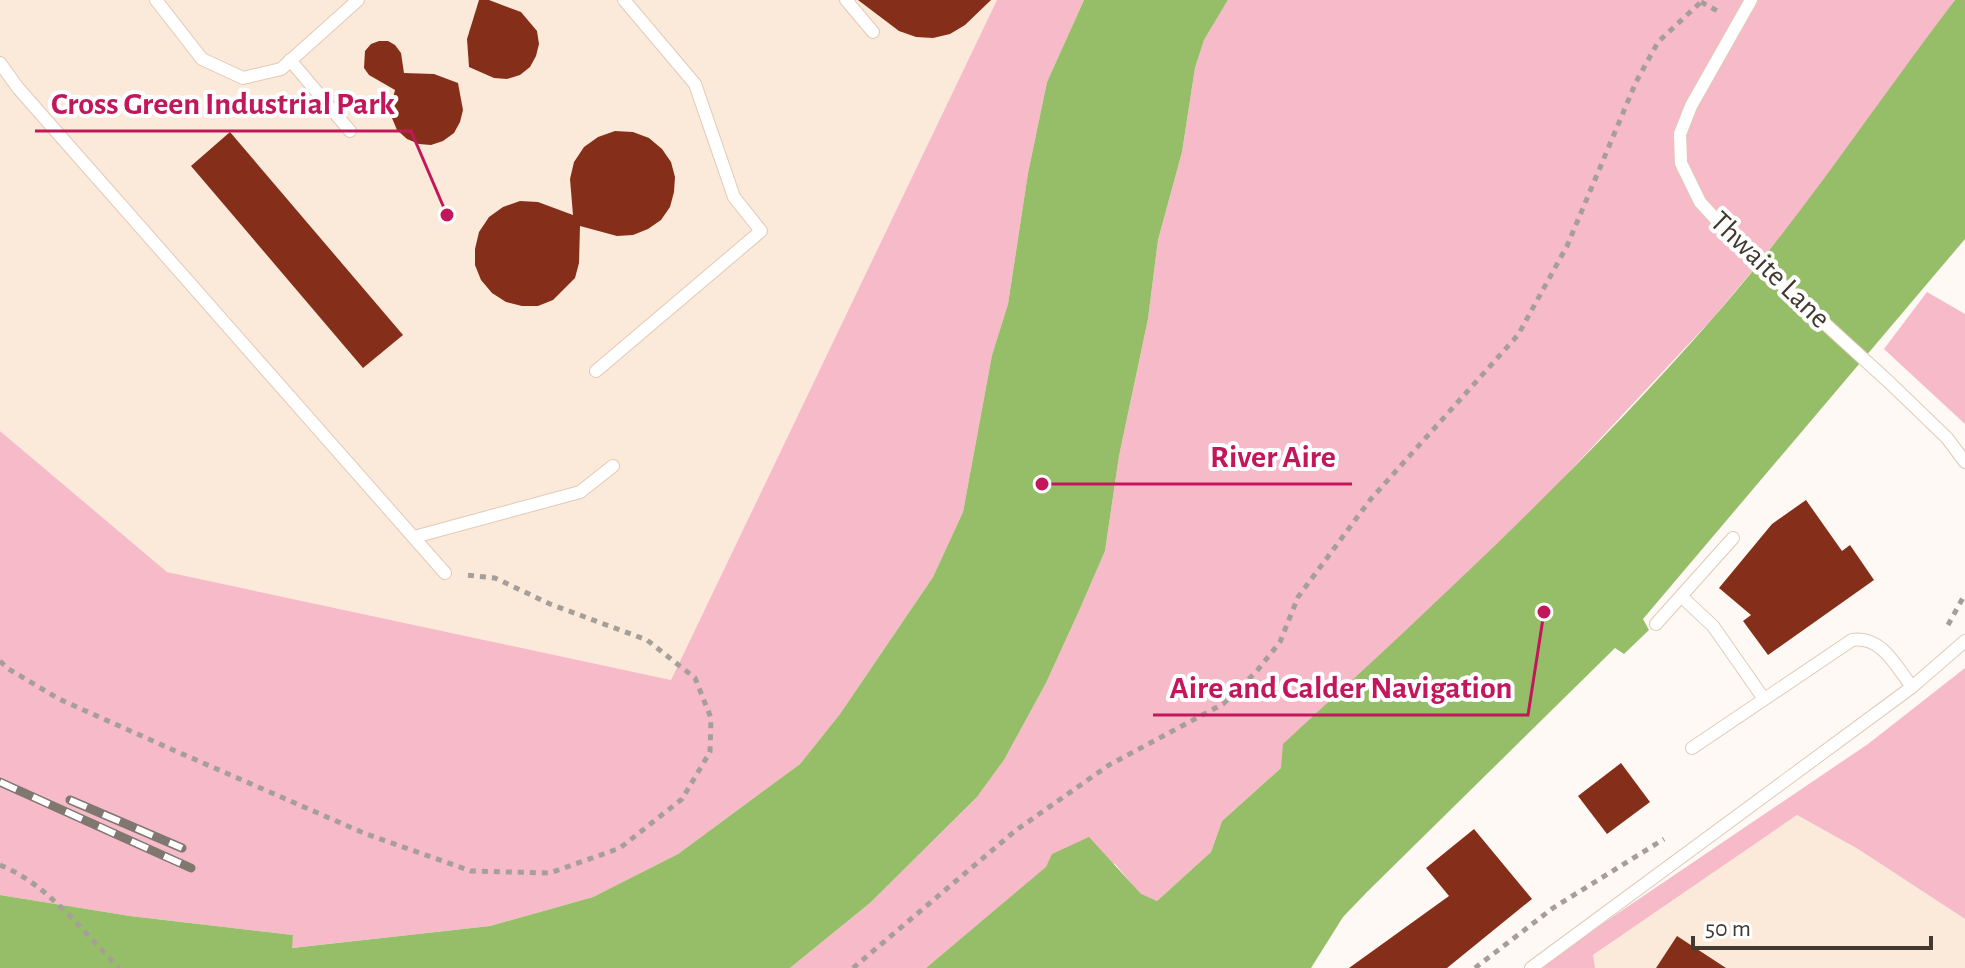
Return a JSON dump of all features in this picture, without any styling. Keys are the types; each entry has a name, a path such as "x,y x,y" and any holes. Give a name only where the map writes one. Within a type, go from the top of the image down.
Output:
{"lane":[{"path":"156,0 202,59 243,78 281,69 358,0"},
{"path":"596,371 761,231 734,197 695,84 624,0"},
{"path":"846,0 873,32"},
{"name":"Thwaite Lane","path":"1751,0 1691,106 1680,134 1681,163 1700,202 1742,248 1890,383 1947,438 1965,462"},
{"path":"290,60 350,131"},
{"path":"0,63 18,88 445,573"},
{"path":"414,537 580,492 613,466"},
{"path":"1656,624 1733,538"},
{"path":"1682,597 1713,626 1764,699"},
{"path":"1692,748 1852,640 1862,638 1880,645 1912,687"},
{"path":"1531,968 1912,687 1965,641"}],"path":[{"path":"853,968 1015,831 1109,765 1223,704 1256,672 1280,642 1298,597 1370,500 1518,335 1567,246 1636,82 1658,42 1703,0"},
{"path":"0,661 59,699 157,743 366,834 471,871 550,873 620,848 682,799 710,752 711,718 695,678 647,640 550,604 495,578 445,573"},
{"path":"1475,968 1553,908 1671,835"},
{"path":"0,865 27,878 119,968"}],"shaded area":[{"path":"0,0 997,0 671,680 167,572 0,431"},
{"path":"997,0 1084,0 1047,82 1028,173 1008,304 992,355 963,512 933,577 840,714 800,764 678,854 593,897 490,926 291,948 293,935 130,916 0,895 0,431 167,572 671,680"},
{"path":"1084,0 1228,0 1204,40 1195,68 1182,152 1158,240 1148,319 1119,456 1105,551 1046,683 1004,760 977,797 870,903 790,968 0,968 0,895 130,916 293,935 292,948 490,926 593,897 678,854 800,764 840,714 933,577 963,512 992,355 1008,304 1028,173 1047,82"},
{"path":"1228,0 1955,0 1788,228 1713,318 1556,486 1431,608 1281,768 1222,821 1211,852 1157,901 1141,895 1115,864 1053,854 1047,867 926,968 790,968 870,903 977,797 1004,760 1046,683 1079,611 1105,551 1119,456 1148,319 1158,240 1182,152 1195,68 1204,40"},
{"path":"1955,0 1965,0 1965,239 1643,619 1649,630 1624,654 1615,648 1367,892 1343,917 1311,968 926,968 1046,867 1052,854 1089,837 1141,894 1157,901 1211,852 1222,821 1281,768 1283,744 1558,483 1713,318 1807,201"},
{"path":"1927,292 1965,314 1965,424 1884,349"},
{"path":"1965,668 1965,919 1858,849 1797,815 1593,955 1595,968 1537,968 1868,744"},
{"path":"1797,815 1858,849 1965,919 1965,968 1595,968 1592,956"}],"building":[{"path":"479,0 489,0 521,12 537,31 539,44 536,56 530,67 520,75 507,79 494,78 469,67 467,39"},
{"path":"858,0 991,0 965,25 950,34 933,38 916,37 899,31"},
{"path":"379,41 395,45 401,53 404,73 434,74 458,83 463,110 460,122 454,133 443,141 431,145 419,144 397,130 391,106 395,90 369,75 364,68 365,51"},
{"path":"615,131 633,132 649,138 671,162 675,177 674,192 670,207 661,220 633,235 617,236 580,226 579,263 575,278 553,300 538,306 522,306 506,302 492,293 481,280 475,265 479,232 489,217 503,207 520,201 538,202 573,215 570,179 574,162 584,147 598,137"},
{"path":"230,132 403,335 363,368 191,166"},
{"path":"1806,500 1842,551 1850,545 1874,580 1768,655 1743,621 1751,615 1719,588 1772,524"},
{"path":"1621,763 1650,802 1607,834 1578,796"},
{"path":"1474,829 1532,899 1447,968 1349,968 1449,896 1426,868"},
{"path":"1677,936 1726,968 1656,968"}],"railway":[{"path":"0,782 191,868"},
{"path":"70,800 182,848"}],"place":[{"name":"Cross Green Industrial Park","path":"447,215"},
{"name":"River Aire","path":"1042,484"},
{"name":"Aire and Calder Navigation","path":"1544,612"}]}
